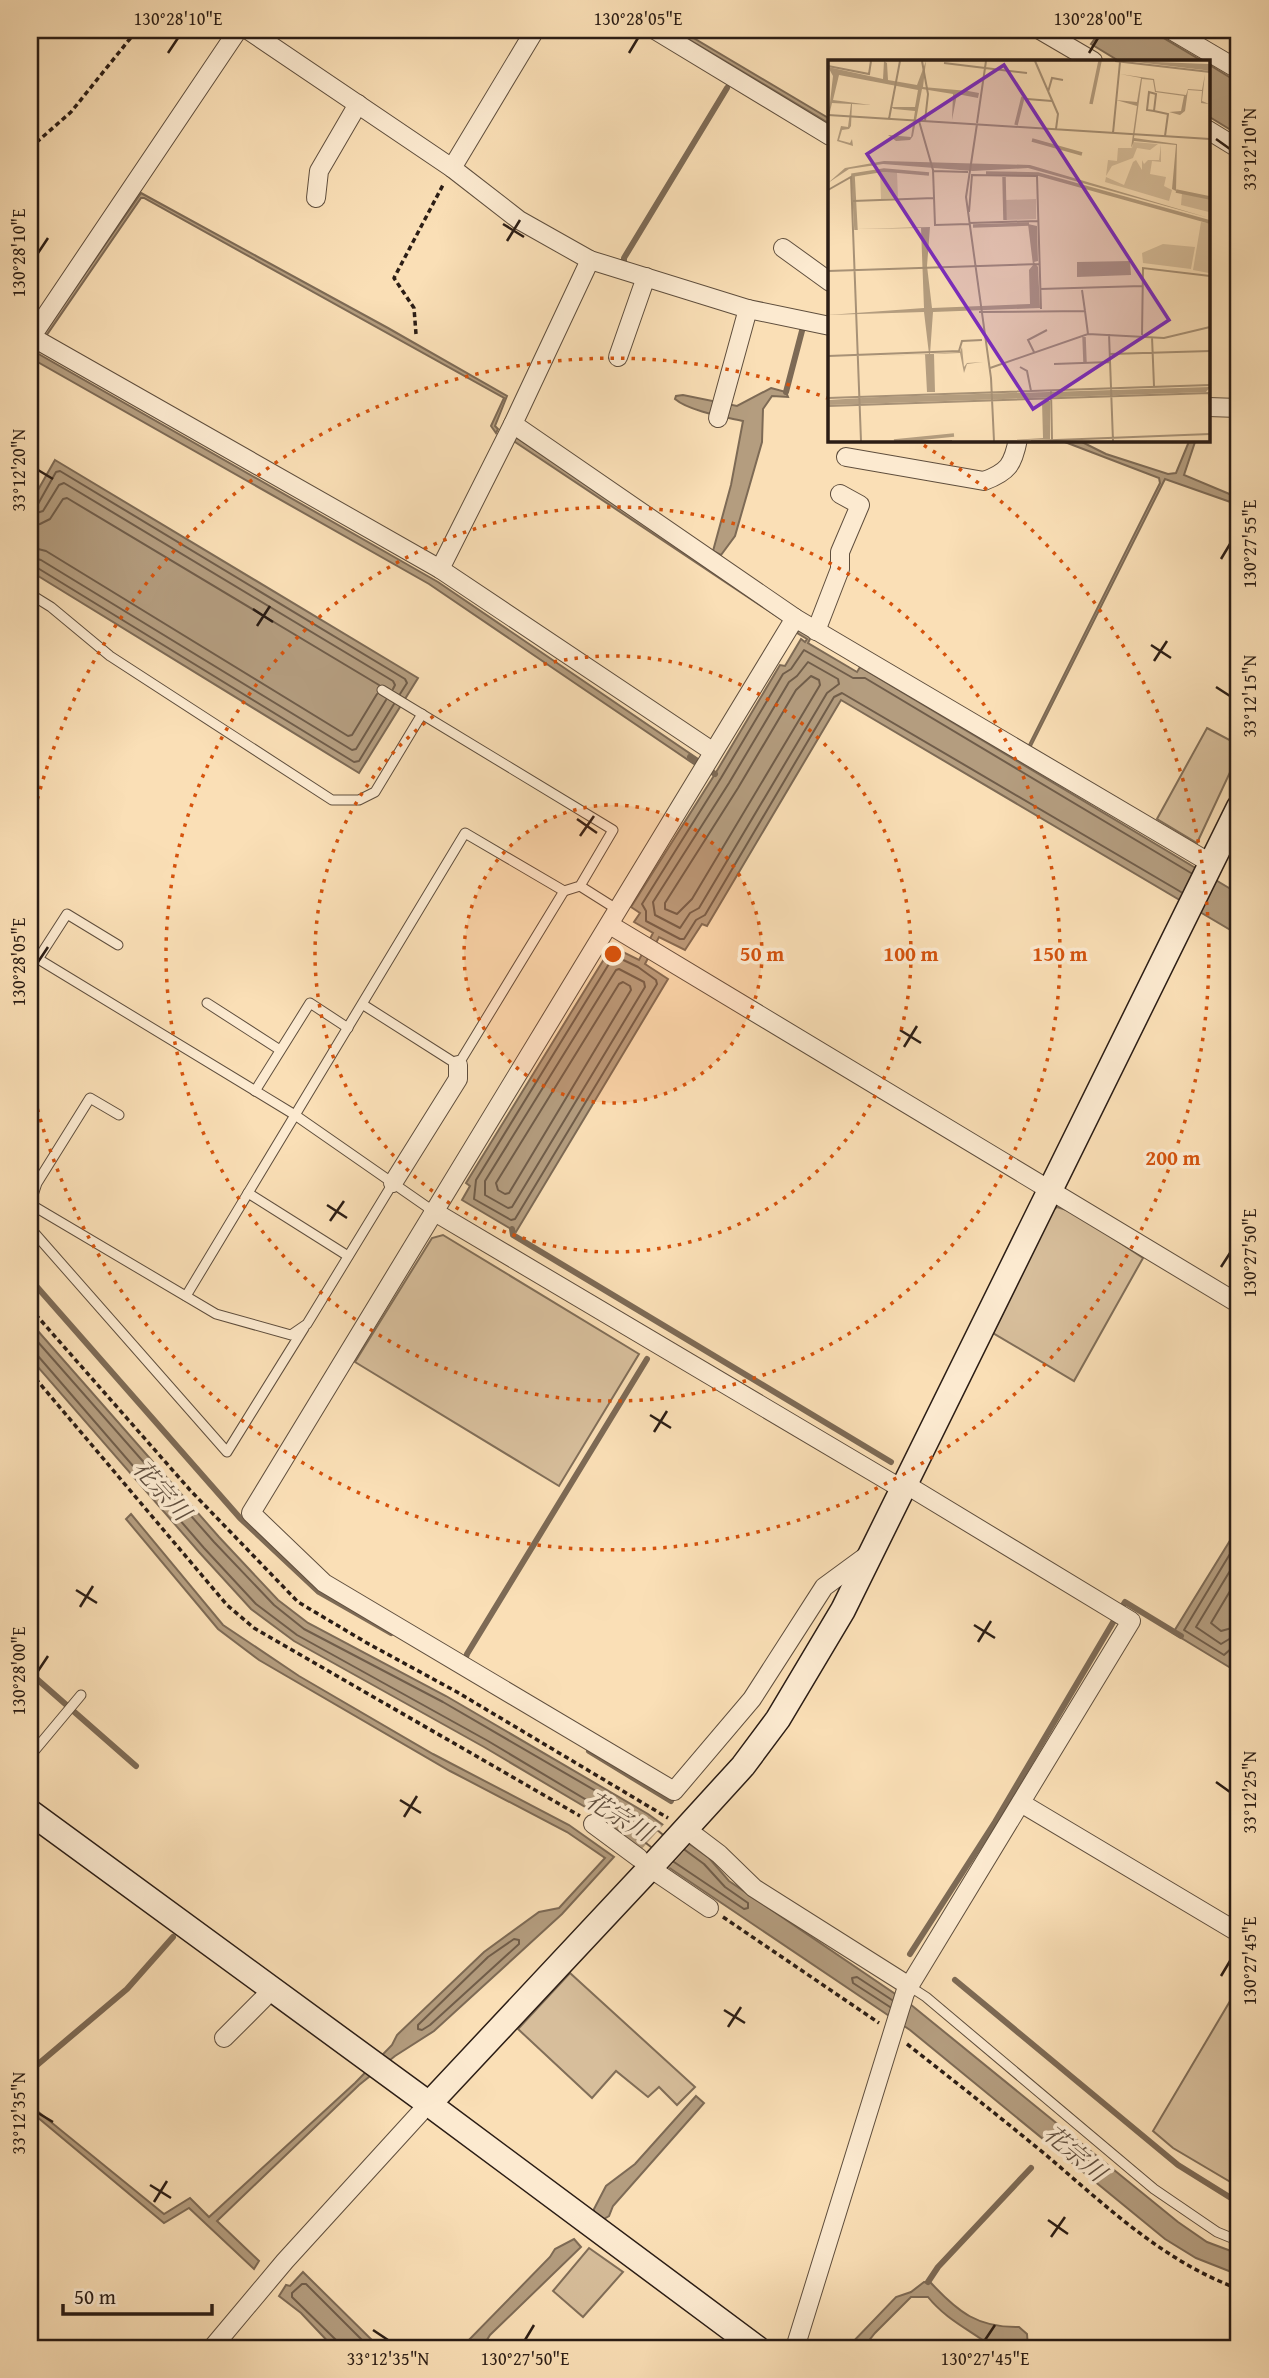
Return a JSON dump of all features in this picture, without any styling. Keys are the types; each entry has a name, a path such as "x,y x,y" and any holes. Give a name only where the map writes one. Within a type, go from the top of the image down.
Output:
{"street":[{"path":"238,30 31,338 440,569 712,751"},
{"path":"248,30 452,169 519,220 590,260 748,309 828,326"},
{"path":"452,169 533,30"},
{"path":"655,30 828,135"},
{"path":"1040,30 1071,42 1092,60"},
{"path":"1171,30 1239,70"},
{"path":"316,198 319,171 358,104"},
{"path":"1210,131 1239,149"},
{"path":"783,248 828,281"},
{"path":"440,569 513,424 590,260"},
{"path":"618,357 646,277"},
{"path":"718,418 748,309"},
{"path":"1210,407 1239,408"},
{"path":"513,424 794,618 1211,868"},
{"path":"846,457 984,481 1004,473 1015,455 1018,441"},
{"path":"816,631 840,569 840,552 860,505 840,494"},
{"path":"794,618 251,1513 324,1583 674,1791 752,1699 824,1587 872,1552"},
{"path":"212,2348 285,2261 648,1863 684,1831 743,1766 778,1718 844,1610 1239,807"},
{"path":"614,918 1050,1190 1239,1304"},
{"path":"393,1183 458,1079 458,1066"},
{"path":"433,1211 1131,1621 907,1989 795,2348"},
{"path":"1021,1803 1239,1933"},
{"path":"30,1812 424,2109 753,2347"},
{"path":"593,1824 709,1908"},
{"path":"684,1831 719,1854 754,1888 907,1989"},
{"path":"224,2038 264,1998"}],"lane":[{"path":"30,594 51,607 110,656 332,800 359,800 375,792 422,714"},
{"path":"362,1004 458,1066 564,891 580,886 614,830 382,690"},
{"path":"186,1296 466,833 564,891"},
{"path":"580,886 614,918"},
{"path":"118,945 67,914 34,957 295,1115 433,1211"},
{"path":"207,1003 281,1050"},
{"path":"255,1091 310,1003 348,1028"},
{"path":"119,1115 90,1098 37,1183 30,1204 216,1314 291,1335 307,1324"},
{"path":"30,1228 227,1452 393,1183"},
{"path":"248,1194 348,1256"},
{"path":"30,1756 81,1695"},
{"path":"907,1989 926,1997 1154,2189 1217,2232 1239,2241"}],"path":[{"path":"30,148 71,112 137,30"},
{"path":"416,334 414,308 394,278 452,169"},
{"path":"30,1372 227,1605 254,1628 593,1824"},
{"path":"709,1908 893,2028 1131,2227 1182,2263 1239,2289"}],"shaded area":[{"path":"1207,728 1239,745 1239,753 1197,843 1157,819"},
{"path":"1057,1207 1073,1212 1143,1258 1074,1381 993,1333 1053,1210"},
{"path":"443,1235 639,1354 559,1486 355,1362 432,1238"},
{"path":"570,1973 695,2087 677,2105 659,2087 648,2097 616,2071 592,2098 518,2029"},
{"path":"1239,1986 1239,2187 1173,2148 1153,2131"},
{"path":"589,2248 623,2272 583,2317 553,2291"}],"water":[{"path":"673,30 680,30 828,118 828,123"},
{"path":"1085,30 1150,30 1200,60 1117,60 1091,44 1096,37"},
{"path":"1210,65 1239,83 1239,135 1210,117"},
{"path":"141,193 507,396 495,426 498,429 496,433 491,426 504,398 144,198 141,198 46,336 43,334"},
{"path":"34,349 438,582 698,759 694,764 429,584 34,360 30,365 30,355"},
{"path":"771,388 786,392 788,397 772,396 763,409 762,442 735,536 721,555 713,551 731,485 743,421 698,410 675,399 676,396 683,395 737,406"},
{"path":"514,436 707,565 781,619 512,440"},
{"path":"1062,441 1080,441 1106,454 1168,474 1176,473 1189,441 1195,441 1184,475 1239,498 1239,505 1165,479 1030,748 1028,747 1160,483 1159,478"},
{"path":"55,460 418,678 359,773 30,571 30,504"},
{"path":"799,630 811,637 808,643 857,672 860,667 1239,894 1239,935 841,700 707,926 702,924 685,950 659,937 645,964 668,979 516,1232 462,1200 470,1186 466,1183 609,951 615,948 639,960 653,933 634,922 640,913 631,907 780,665 785,666 801,639 805,642 807,639 797,633"},
{"name":"花宗川","path":"30,1322 278,1600 308,1623 446,1696 648,1814 709,1858 729,1881 910,2004 1178,2222 1207,2242 1239,2254 1239,2275 1196,2258 1165,2239 910,2030 631,1842 602,1817 484,1747 294,1641 251,1609 30,1358"},
{"path":"131,1514 223,1625 299,1676 433,1754 569,1825 614,1857 562,1914 434,2031 395,2056 359,2085 217,2221 259,2261 254,2269 189,2208 164,2223 30,2111 30,2105 164,2214 190,2198 209,2217 355,2083 392,2045 397,2035 484,1952 539,1912 559,1908 605,1858 567,1832 450,1771 259,1660 218,1629 126,1519"},
{"path":"1239,1526 1239,1648 1231,1662 1239,1668 1239,1673 1173,1633"},
{"path":"696,2096 704,2103 613,2206 609,2216 602,2220 594,2214 606,2186 635,2164"},
{"path":"574,2239 581,2247 490,2335 482,2348 461,2348 555,2249"},
{"path":"303,2272 380,2348 334,2348 301,2313 279,2296 286,2285 290,2286"},
{"path":"924,2282 931,2283 960,2310 980,2321 1005,2327 1019,2327 1027,2334 1028,2348 985,2348 984,2341 947,2316 928,2297 911,2297 863,2348 847,2348 896,2297 911,2292"}],"pier":[{"path":"665,1823 692,1842 667,1870 639,1852"}],"waterway":[{"path":"624,261 727,88"},
{"path":"786,392 803,327"},
{"path":"690,757 715,774"},
{"path":"512,1229 513,1235 891,1462"},
{"path":"30,1279 240,1518 319,1592 391,1633"},
{"path":"464,1664 467,1654 647,1359"},
{"path":"910,1954 995,1822 1125,1602 1181,1636"},
{"path":"30,1673 136,1766"},
{"path":"589,1751 671,1801"},
{"path":"30,2071 127,1989 173,1937"},
{"path":"955,1980 1178,2165 1239,2203"},
{"path":"928,2282 938,2267 1031,2168"}]}
